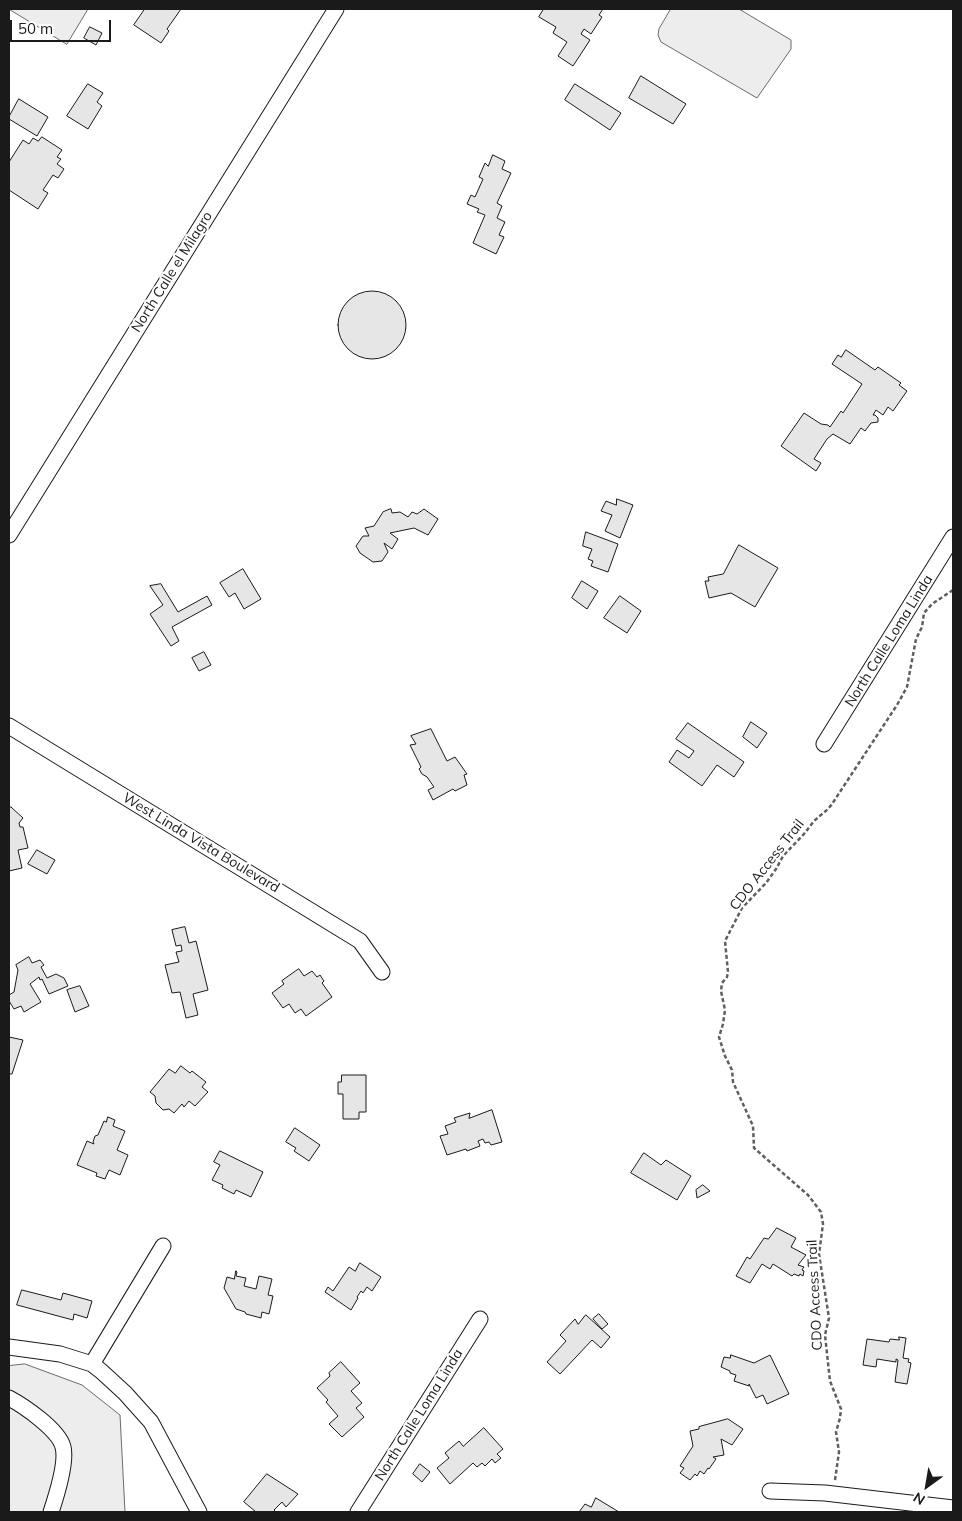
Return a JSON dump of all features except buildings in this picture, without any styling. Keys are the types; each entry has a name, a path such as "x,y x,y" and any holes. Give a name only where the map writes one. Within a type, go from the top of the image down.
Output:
{"street":[{"name":"North Calle el Milagro","path":"9,535 336,9"},
{"name":"North Calle Loma Linda","path":"824,744 953,537"},
{"name":"West Linda Vista Boulevard","path":"9,726 360,941 382,972"},
{"path":"92,1364 162,1246"},
{"name":"North Calle Loma Linda","path":"358,1512 480,1319"},
{"path":"9,1347 60,1354 92,1364 126,1393 151,1422 199,1512"},
{"path":"9,1398 42,1420 59,1439 63,1447 62,1469 51,1512"},
{"path":"770,1491 833,1494 953,1508"}],"path":[{"name":"CDO Access Trail","path":"833,1494 839,1452 836,1432 840,1418 840,1409 830,1381 826,1335 828,1318 820,1254 823,1224 821,1212 808,1195 754,1148 753,1126 733,1082 732,1070 721,1046 719,1036 725,1010 721,991 722,983 727,977 728,972 725,941 742,908 766,883 783,856 832,804 897,705 907,687 916,639 922,627 924,613 932,604 953,590"}],"shaded area":[{"path":"9,9 88,9 67,44"},
{"path":"671,9 739,9 791,40 791,49 757,98 661,42 658,35 659,29"},
{"path":"25,1364 82,1385 120,1415 125,1512 9,1512 9,1366"}]}
